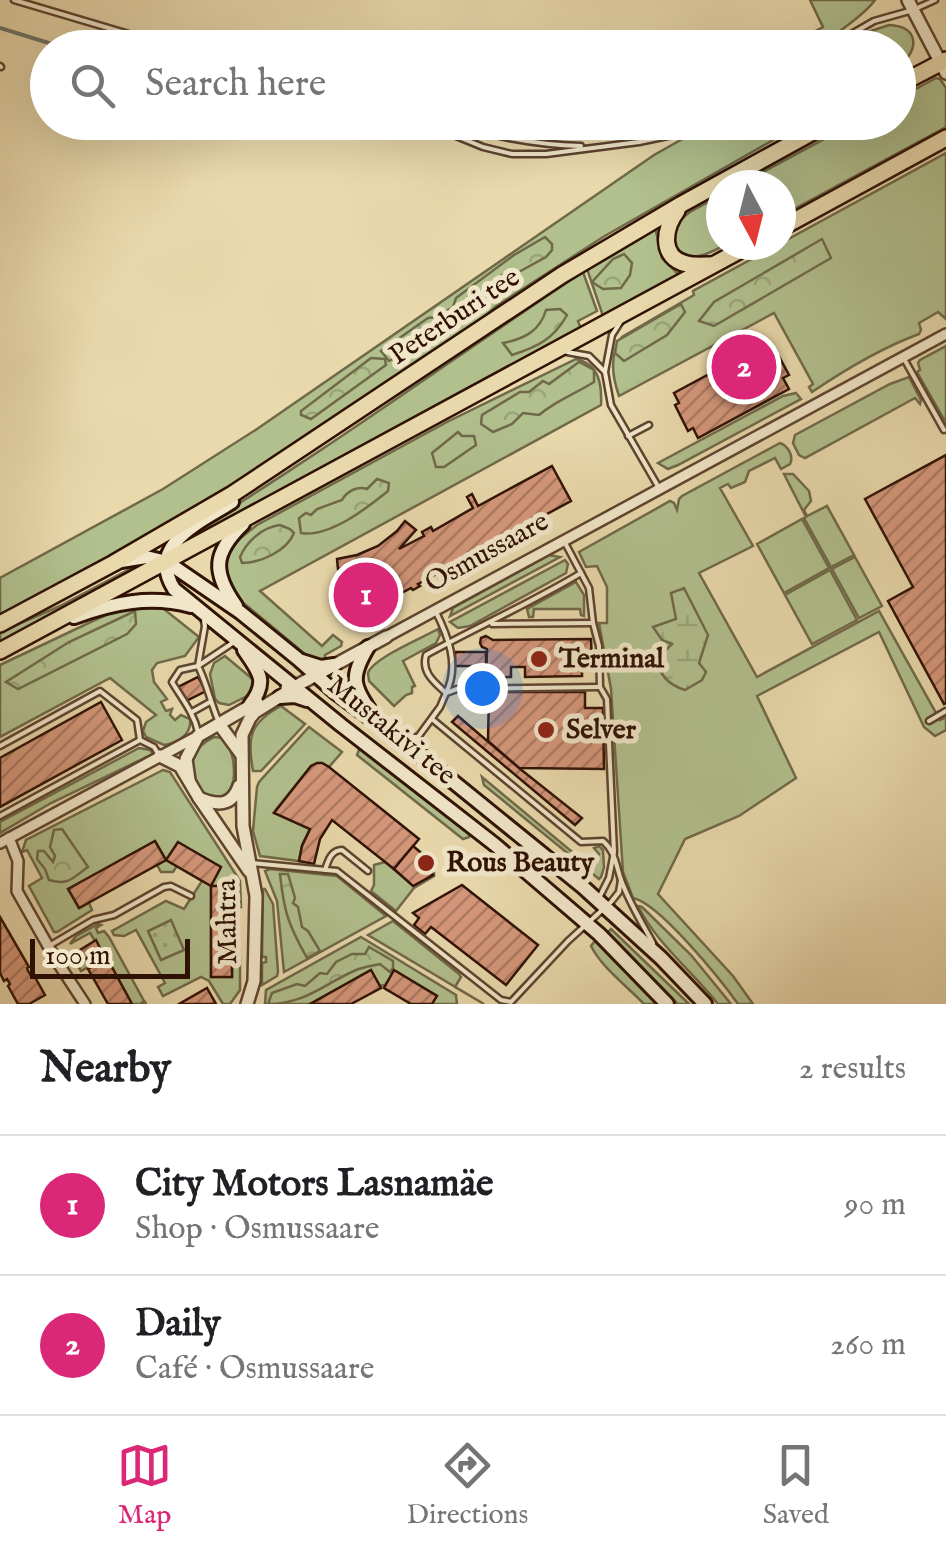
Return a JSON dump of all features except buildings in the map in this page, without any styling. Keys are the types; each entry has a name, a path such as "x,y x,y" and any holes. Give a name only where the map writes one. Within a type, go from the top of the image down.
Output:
{"highway":[{"path":"916,78 944,65"},
{"path":"796,220 946,138"},
{"name":"Peterburi tee","path":"0,624 231,495 562,275 798,140"},
{"path":"682,204 666,228 670,253 686,264 713,265"},
{"name":"Peterburi tee","path":"0,651 722,260"}],"main road":[{"path":"167,562 176,538 270,478 319,438"},
{"path":"240,612 220,580 218,566 230,537 252,515"},
{"name":"Peterburi tee","path":"114,563 146,558 167,562"},
{"name":"Mustakivi tee","path":"167,562 171,584 196,607 278,672 298,682 322,708 494,844 598,907 660,958 704,1004"},
{"name":"Mustakivi tee","path":"167,562 240,612 583,887 598,907 599,934 667,1004"},
{"path":"43,628 94,610 144,600 196,607"},
{"path":"237,640 260,677 260,692 250,706"},
{"path":"368,646 354,678 356,689 380,725"},
{"path":"298,659 321,667 334,665"},
{"path":"298,659 302,669 298,682"},
{"path":"298,682 316,676"},
{"path":"298,682 335,692"},
{"path":"280,697 303,698 322,708"}],"street":[{"path":"911,5 944,65"},
{"name":"Osmussaare","path":"316,676 946,334"},
{"path":"86,1004 17,892 18,861 4,841 298,682"},
{"path":"200,798 217,804 236,795 242,778 242,735 250,718 298,682"},
{"path":"219,724 241,754"},
{"path":"189,780 186,759 198,736"},
{"path":"160,756 180,766 254,879"},
{"name":"Mahtra","path":"242,778 243,826 256,897 254,981 247,1004"}],"lane":[{"path":"14,0 115,30"},
{"path":"858,30 911,5 935,0"},
{"path":"464,140 512,154 546,154 648,140"},
{"path":"513,140 596,147"},
{"path":"632,309 612,335 605,372 611,405 659,488"},
{"path":"529,364 572,352 589,356 605,372"},
{"path":"903,357 944,430"},
{"path":"628,436 650,425"},
{"path":"563,540 589,588 599,646 600,687 607,699 614,852 621,880 660,958"},
{"path":"446,693 427,673 426,655 582,574"},
{"path":"196,607 206,626 198,666 219,724"},
{"path":"419,754 418,737 452,682 450,642 435,610"},
{"path":"488,624 593,623"},
{"path":"198,736 192,712 172,682 180,670 198,666 237,640"},
{"path":"446,693 456,689 600,687"},
{"path":"0,746 100,691 137,720 140,740"},
{"path":"192,712 210,702"},
{"path":"929,720 946,712"},
{"path":"432,719 581,842 604,841 614,852"},
{"path":"397,737 418,737"},
{"path":"140,740 154,746 160,756"},
{"path":"0,816 140,740"},
{"path":"325,870 334,852 342,850 368,871"},
{"path":"598,907 614,852"},
{"path":"252,864 338,871 501,1000 511,1002 598,907 619,892 621,880"},
{"path":"48,946 164,886 191,896"}],"green space":[{"path":"810,0 875,0 841,30 817,30 823,27"},
{"path":"889,25 906,30 874,30"},
{"path":"940,79 946,88 946,127 796,208 796,170 767,170 822,140 916,140 916,89"},
{"path":"681,140 773,140 721,170 706,170 706,178 603,237 495,307 477,324 282,456 163,528 0,617 0,578 163,489"},
{"path":"946,153 946,319 938,312 919,323 919,334 864,360 812,392 809,387 813,384 774,313 619,396 613,365 622,337 750,260 796,260 796,235"},
{"path":"706,203 706,253 697,256 685,254 673,244 676,223"},
{"path":"655,227 662,258 679,275 603,316 587,269"},
{"path":"545,237 552,244 546,257 515,274 502,275 452,323 435,327 415,346 389,361 381,351 428,318 453,307 456,298"},
{"path":"822,239 831,258 714,326 699,321 714,302 786,260 796,260 796,254"},
{"path":"624,254 632,263 630,275 621,288 603,289 592,282 613,259"},
{"path":"583,272 597,311 578,321 581,329 189,542 186,536 336,440"},
{"path":"681,304 685,312 667,335 624,361 615,353 617,341"},
{"path":"560,309 567,315 550,336 512,355 503,343 530,333 546,310"},
{"path":"946,346 946,423 917,372 920,360"},
{"path":"371,358 385,359 386,365 311,419 301,415 301,411"},
{"path":"576,359 590,365 598,376 601,405 260,591 322,646 333,635 342,642 325,655 325,660 311,659 234,595 223,568 229,547 257,525 447,422"},
{"path":"579,362 594,370 594,382 539,415 523,413 512,424 493,432 481,424 482,415 543,381 549,384"},
{"path":"909,377 920,404 915,398 805,458 799,455 793,443 795,435"},
{"path":"796,393 801,399 678,465 668,469 658,463 783,396"},
{"path":"458,432 474,436 476,445 444,467 436,467 432,453"},
{"path":"780,443 790,452 790,464 781,469 775,458 749,471 745,482 720,488 753,546 699,573 757,677 879,611 940,720 946,717 946,730 935,736 924,727 879,632 757,696 796,778 739,816 685,839 658,894 733,976 753,1004 738,1004 673,927 633,898 623,872 611,689 599,623 607,623 607,587 597,566 586,567 579,552 670,501 677,510 682,496"},
{"path":"784,474 793,474 809,491 811,501 804,510 807,516 827,506 854,555 831,567"},
{"path":"377,479 389,483 388,491 369,505 323,531 301,533 299,518 306,513 311,515 342,500 353,490 367,489"},
{"path":"802,519 829,568 784,593 757,544"},
{"path":"280,525 294,533 285,545 265,558 242,563 240,557 251,540"},
{"path":"549,555 560,557 450,616 453,608"},
{"path":"855,557 882,606 859,618 832,569"},
{"path":"565,560 566,573 470,626 458,628 450,622"},
{"path":"139,564 147,566 0,644 0,632 60,606"},
{"path":"830,570 857,620 812,644 785,595"},
{"path":"576,582 584,595 584,616 580,609 534,609 533,617 529,617 527,609"},
{"path":"684,588 708,635 699,663 706,672 702,680 685,690 670,682 660,670 657,659 672,644 662,640 653,627 676,619 671,593"},
{"path":"165,606 199,637 185,656 157,663 152,670 154,682 167,699 161,702 166,711 172,709 170,715 175,720 181,715 190,719 183,737 164,745 146,737 146,722 156,715 110,678 0,737 0,665 114,611"},
{"path":"135,611 136,624 127,634 18,689 6,682 69,642"},
{"path":"438,629 436,643 403,661 415,686 394,706 369,681 368,673 389,655"},
{"path":"225,656 256,682 251,694 229,705 215,699 210,674 214,663"},
{"path":"281,706 305,724 261,771 253,771 250,749 256,725"},
{"path":"309,727 342,752 329,767 322,763 311,766 274,812 310,829 299,861 260,856 253,831 257,787"},
{"path":"214,737 222,738 228,746 234,769 229,791 216,798 203,793 192,767 197,750"},
{"path":"360,747 469,837 463,839 357,755"},
{"path":"139,748 153,754 51,803 0,833 0,822"},
{"path":"163,770 170,772 240,881 241,907 232,907 232,886 211,886 211,977 232,977 232,958 240,957 240,990 230,1004 223,1004 209,981 201,977 163,996 158,987 165,983 136,930 124,936 112,931 166,901 184,909 202,881 177,866 173,872 161,872 157,865 166,860 69,889 79,908 89,903 92,910 57,932 29,886 42,878 27,850 22,852 26,840"},
{"path":"482,777 583,861 588,855 595,860 599,854 594,848 599,846 603,850 601,877 484,785"},
{"path":"62,829 88,867 61,882 49,880 37,859 38,851 44,851 53,862 55,856 50,847 54,830"},
{"path":"385,862 413,885 432,875 427,868 434,876 414,888 396,911 371,891 374,865"},
{"path":"265,871 337,876 386,916 284,972 277,901"},
{"path":"280,874 288,874 302,927 320,951 307,958 288,918"},
{"path":"263,889 273,904 278,972 262,985 262,963 266,962 266,957 262,957"},
{"path":"638,906 691,955 731,1004 718,1004 665,945"},
{"path":"171,920 184,950 161,960 148,931"},
{"path":"393,921 459,974 455,987 368,935"},
{"path":"98,924 98,933 104,931 109,937 144,1001 141,1003 146,1004 132,1004 104,952 92,956 94,960 103,959 81,971 76,963 101,950 90,933 70,944 76,936"},
{"path":"611,929 689,1004 678,1004 608,932"},
{"path":"361,937 456,995 457,1004 432,1004 436,995 395,971 380,986 371,970 310,1004 265,1004 266,990"},
{"path":"595,941 657,1004 644,1004 608,969 591,946"},
{"path":"369,947 393,961 390,972 380,964 362,968 304,997 268,1004 272,993 297,984 305,986 320,973 327,974 336,962 352,954 365,954"}],"waterway":[{"path":"0,28 30,37"}],"place":[{"name":"Daily","path":"744,367"},
{"name":"City Motors Lasnamäe","path":"366,595"},
{"name":"Terminal","path":"539,659"},
{"name":"Selver","path":"546,730"},
{"name":"Rous Beauty","path":"426,863"}]}
